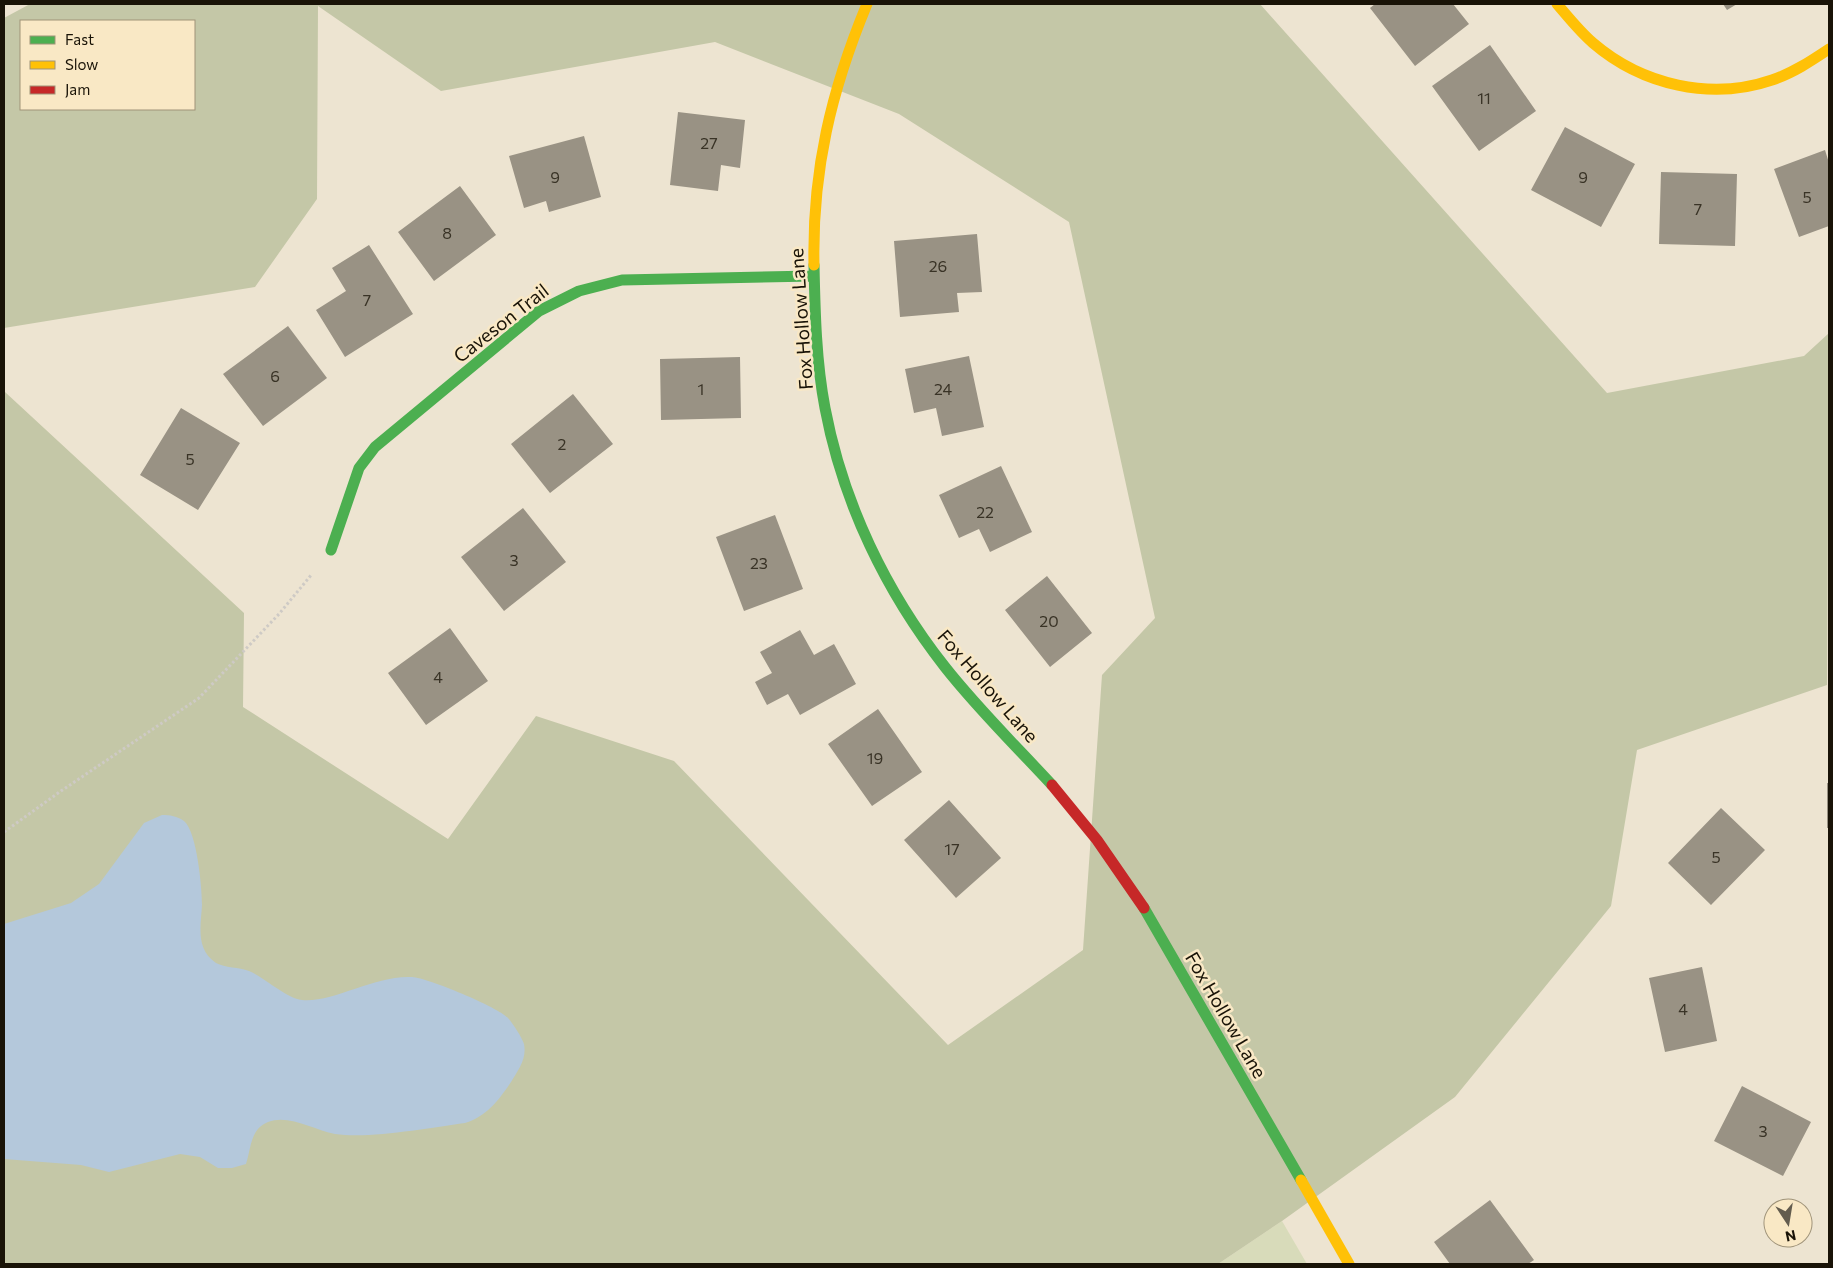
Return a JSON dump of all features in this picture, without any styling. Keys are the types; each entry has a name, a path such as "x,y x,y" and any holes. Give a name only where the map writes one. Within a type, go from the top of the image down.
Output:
{"street":[{"name":"Fox Hollow Lane","path":"867,4 832,104 819,163 814,226 814,276 819,361 826,408 836,451 862,527 900,602 944,667 1053,786 1114,860 1138,898 1350,1264"},
{"path":"1557,4 1578,29 1599,48 1651,79 1679,87 1729,91 1753,88 1799,69 1829,49"},
{"name":"Caveson Trail","path":"331,550 359,468 375,447 539,311 558,299 598,283 622,280 814,276"}],"path":[{"path":"4,832 199,698 279,614 331,550"}],"green space":[{"path":"30,4 1260,4 1607,393 1804,356 1829,333 1827,685 1637,750 1611,906 1455,1097 1282,1221 1218,1264 4,1264 4,366 5,392 244,613 243,707 448,839 536,716 674,761 948,1045 1083,950 1102,675 1155,618 1069,222 899,114 715,42 441,91 318,6 317,199 255,287 4,328 4,18"},
{"path":"1282,1221 1307,1264 1218,1264"}],"water":[{"path":"162,815 179,818 189,827 198,860 201,886 200,928 202,944 209,957 216,963 249,971 282,992 302,1000 327,997 383,980 412,977 477,1000 508,1018 521,1038 525,1049 519,1069 497,1101 486,1112 465,1123 382,1134 335,1134 293,1121 276,1120 268,1122 262,1125 254,1134 246,1164 232,1168 218,1168 200,1157 180,1154 109,1172 81,1165 4,1159 4,924 71,903 99,884 144,823"}],"building":[{"path":"1375,4 1453,4 1469,24 1415,66 1370,8"},
{"path":"1723,4 1737,4 1727,10"},
{"path":"1490,45 1536,111 1479,151 1432,86"},
{"path":"678,112 745,120 740,168 721,165 718,191 670,185"},
{"path":"1565,127 1635,164 1601,227 1531,190"},
{"path":"584,136 601,197 549,212 546,201 524,208 509,156"},
{"path":"1825,150 1829,163 1829,226 1799,237 1774,169"},
{"path":"1661,172 1737,174 1735,246 1659,244"},
{"path":"460,186 496,235 434,281 398,232"},
{"path":"977,234 982,292 957,293 959,312 900,317 894,241"},
{"path":"369,245 413,314 345,357 316,310 346,291 332,268"},
{"path":"288,326 327,378 263,426 223,374"},
{"path":"969,356 984,427 942,436 936,408 914,413 905,369"},
{"path":"740,357 741,418 661,420 660,359"},
{"path":"573,394 613,444 550,493 511,444"},
{"path":"181,408 240,443 198,510 140,475"},
{"path":"1001,466 1032,532 990,552 979,529 959,538 939,495"},
{"path":"523,508 566,562 504,611 461,557"},
{"path":"775,515 803,589 744,611 716,537"},
{"path":"1047,576 1092,633 1050,667 1005,610"},
{"path":"450,628 488,681 426,725 388,673"},
{"path":"800,630 814,655 834,644 856,684 800,715 788,694 767,705 755,682 772,673 760,652"},
{"path":"878,709 922,772 872,806 828,744"},
{"path":"1827,783 1829,783 1829,828 1827,828"},
{"path":"949,800 1001,858 956,898 904,840"},
{"path":"1721,808 1765,850 1711,905 1668,863"},
{"path":"1702,967 1717,1041 1665,1052 1649,978"},
{"path":"1742,1086 1811,1122 1783,1176 1714,1141"},
{"path":"1490,1200 1534,1260 1528,1264 1450,1264 1434,1242"}],"traffic: fast":[{"path":"814,265 818,354 825,408 843,478 855,512 870,545 904,608 945,667 984,713 1052,785"},
{"path":"331,550 359,468 375,447 539,311 579,291 622,280 814,276"},
{"path":"1144,908 1301,1180"}],"traffic: slow":[{"path":"814,265 816,197 826,132 843,68 867,4"},
{"path":"1557,4 1588,39 1612,58 1655,79 1701,89 1749,86 1772,80 1787,74 1829,49"},
{"path":"1301,1180 1349,1264"}],"traffic: jam":[{"path":"1052,785 1097,840 1144,908"}]}
